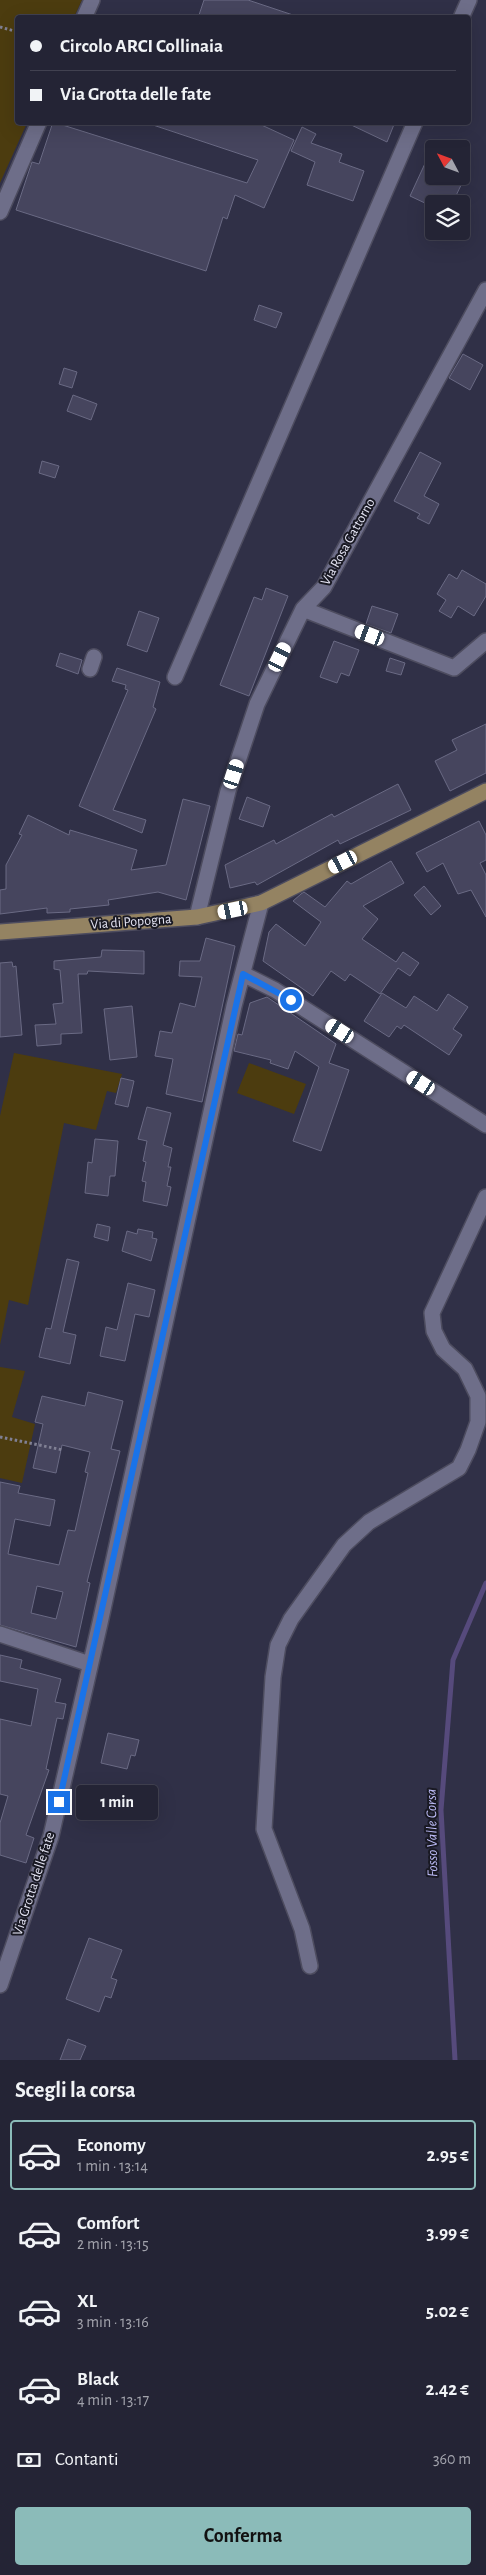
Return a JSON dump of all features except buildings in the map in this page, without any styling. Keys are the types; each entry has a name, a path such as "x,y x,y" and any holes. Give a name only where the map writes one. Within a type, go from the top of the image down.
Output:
{"main road":[{"name":"Via di Popogna","path":"0,932 197,917 261,904 486,791"}],"street":[{"path":"85,15 92,0"},
{"path":"462,15 469,0"},
{"path":"0,212 38,125"},
{"path":"169,678 414,125"},
{"name":"Via Rosa Gattorno","path":"197,917 228,791 257,704 303,609 324,587 486,290"},
{"path":"303,609 454,668 486,641"},
{"name":"Via Grotta delle fate","path":"0,1985 21,1947 51,1836 90,1664 180,1225 261,904"},
{"path":"243,974 275,990 486,1125"},
{"path":"310,1966 302,1929 264,1829 273,1677 278,1645 291,1619 344,1546 369,1522 459,1468 468,1450 478,1422 478,1396 465,1369 443,1349 434,1331 432,1313 486,1197"},
{"path":"0,1634 90,1664"}],"path":[{"path":"0,27 15,31"},
{"path":"0,1437 63,1450"}],"shaded area":[{"path":"0,0 82,0 75,15 15,15 15,125 26,125 0,183"},
{"path":"14,1053 122,1074 116,1093 107,1091 96,1130 64,1123 28,1305 9,1300 0,1345 0,1116"},
{"path":"249,1063 306,1084 294,1114 237,1093"},
{"path":"0,1367 25,1371 12,1417 35,1424 22,1483 0,1478"}],"waterway":[{"name":"Fosso Valle Corsa","path":"455,2060 441,1810 453,1660 486,1583"}],"route":[{"path":"59,1802 100,1623 234,1006 243,974 291,1000"}]}
